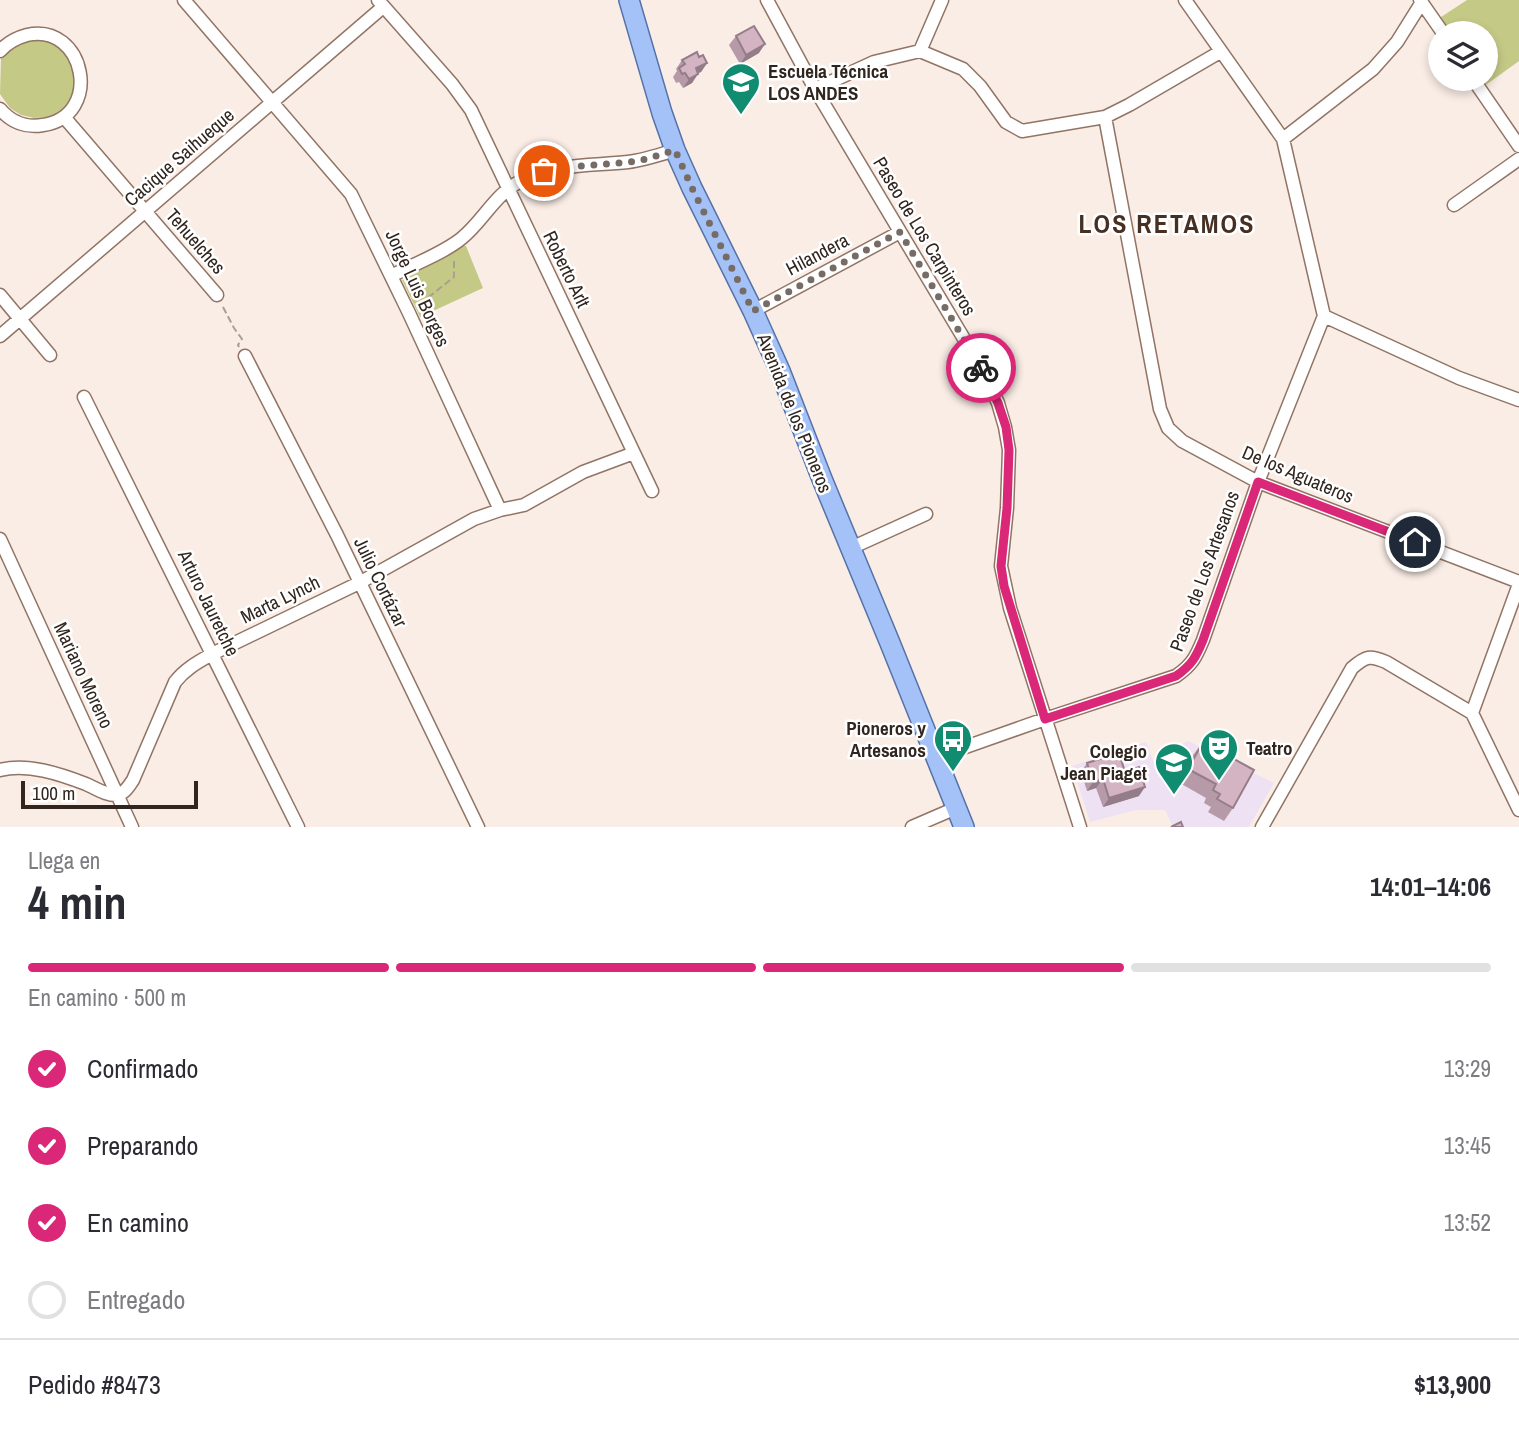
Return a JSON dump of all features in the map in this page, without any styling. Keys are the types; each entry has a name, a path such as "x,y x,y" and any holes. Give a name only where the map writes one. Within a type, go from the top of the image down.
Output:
{"main road":[{"name":"Avenida de los Pioneros","path":"629,0 675,150 780,371 964,827"}],"street":[{"name":"Jorge Luis Borges","path":"184,0 351,194 500,510"},
{"name":"Paseo de Los Carpinteros","path":"767,0 815,89 982,369 998,403 1006,427 1009,450 1001,566 1010,608 1080,827"},
{"path":"920,51 942,0"},
{"path":"1185,0 1283,139 1324,316 1459,378 1519,400"},
{"path":"1283,139 1373,69 1397,43 1421,1 1435,21"},
{"name":"Cacique Saihueque","path":"0,336 271,102 380,3"},
{"name":"Roberto Arlt","path":"380,3 452,84 471,110 652,491"},
{"path":"0,109 20,124 35,127 51,124 64,117 75,106 82,77 71,50 60,40 31,34 1,46"},
{"path":"815,89 874,62 920,51 963,69 980,86 1006,122 1022,131 1105,117 1220,52"},
{"path":"1481,91 1519,146"},
{"name":"Tehuelches","path":"64,117 217,295"},
{"name":"De los Aguateros","path":"1105,117 1160,409 1168,428 1182,440 1258,482 1519,583"},
{"path":"390,276 455,244 507,189 521,181 555,168 630,162 675,150"},
{"path":"1454,205 1519,159"},
{"name":"Hilandera","path":"753,311 900,232"},
{"path":"0,295 50,355"},
{"name":"Paseo de Los Artesanos","path":"937,757 1168,679 1187,669 1203,640 1258,482 1324,316"},
{"name":"Julio Cortázar","path":"245,356 478,827"},
{"name":"Arturo Jauretche","path":"85,397 298,827"},
{"name":"Marta Lynch","path":"118,795 127,790 133,780 175,682 182,672 212,654 359,583 474,519 524,505 583,472 634,453"},
{"path":"851,548 926,514"},
{"name":"Mariano Moreno","path":"0,539 132,827"},
{"path":"1472,713 1519,583"},
{"path":"1262,827 1352,668 1363,658 1373,657 1472,713 1519,810"},
{"path":"0,770 20,767 40,770 118,795"},
{"path":"912,827 956,808"}],"path":[{"path":"409,313 454,276 455,244"},
{"path":"217,295 242,339 238,345 244,350 245,356"}],"shaded area":[{"name":"Colegio Jean Piaget","path":"1188,741 1274,783 1249,827 1173,827 1165,810 1136,810 1090,822 1072,766 1146,742 1159,777 1180,769 1174,748"}],"green space":[{"path":"1467,0 1519,0 1519,61 1498,76 1498,21 1438,19"},
{"path":"47,38 69,52 78,77 69,102 60,112 34,118 21,115 10,108 0,94 1,58 9,47 20,40"},
{"path":"455,244 466,246 483,288 420,317 402,280"}],"building":[{"path":"754,26 765,44 746,55 736,36"},
{"path":"697,52 699,57 703,55 707,63 696,68 698,74 689,79 679,68 685,64 682,60"},
{"path":"1203,742 1254,770 1233,808 1217,799 1220,794 1213,790 1216,784 1188,769"},
{"path":"1119,753 1125,772 1139,767 1145,787 1109,798 1103,779 1093,782 1087,763"}],"way so far":[{"path":"544,171 630,162 675,150 753,311 900,232 981,368"}],"place":[{"name":"Escuela Técnica LOS ANDES","path":"741,116"},
{"name":"Pioneros y Artesanos","path":"953,773"},
{"name":"Teatro","path":"1219,782"},
{"name":"Colegio Jean Piaget","path":"1174,796"}],"district":[{"name":"LOS RETAMOS","path":"1167,224"}],"route":[{"path":"981,368 998,403 1006,427 1009,450 1001,566 1004,586 1045,719 1176,676 1187,669 1203,640 1258,482 1415,542"}]}
